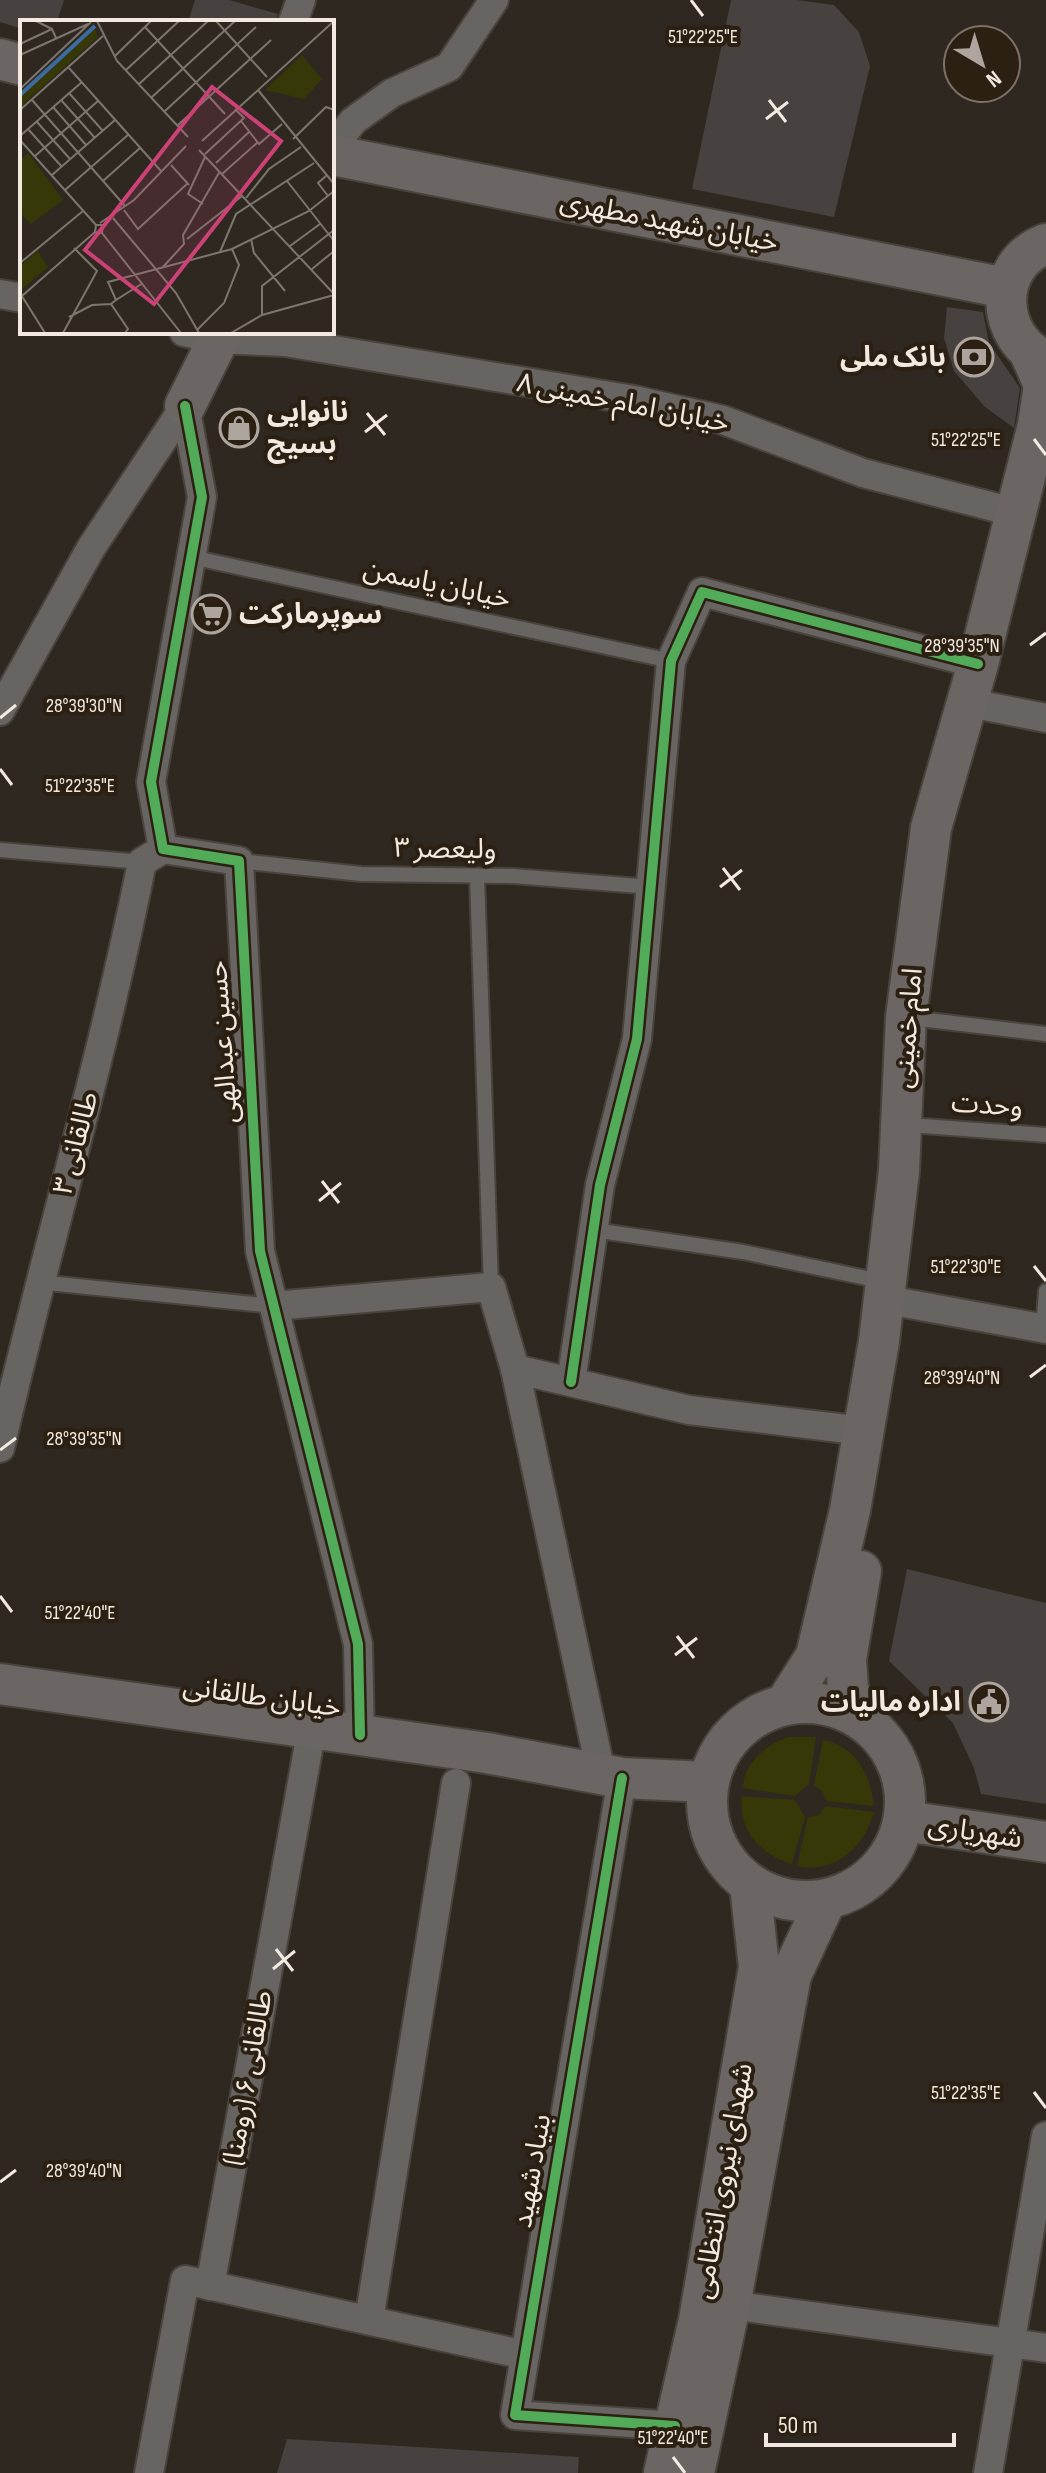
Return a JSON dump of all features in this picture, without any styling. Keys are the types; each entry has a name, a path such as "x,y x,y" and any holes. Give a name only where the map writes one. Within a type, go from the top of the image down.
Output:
{"main road":[{"path":"0,59 20,64"},
{"name":"خیابان شهید مطهری","path":"334,152 1006,288"},
{"path":"1006,288 1016,266 1035,248 1046,244"},
{"name":"امام خمینی","path":"786,1703 816,1656 895,1293 906,1017 931,828 1017,513 1044,385 1039,358 1014,337 1005,313 1006,288"},
{"path":"185,406 208,334"},
{"name":"امام خمینی","path":"862,1718 848,1690 846,1659 895,1293 923,1126 928,1020 953,832 1046,474"},
{"name":"خیابان طالقانی","path":"0,1684 360,1735 612,1776 707,1782"},
{"path":"786,1703 826,1703 862,1718 890,1745 905,1782 905,1821 890,1857 862,1885 826,1900 787,1900 750,1885 722,1858 708,1822 707,1782 722,1746 750,1718 786,1703"},
{"name":"شهریاری","path":"905,1821 1046,1842"},
{"name":"شهدای نیروی انتظامی","path":"664,2473 699,2320 759,1967 750,1885"},
{"name":"شهدای نیروی انتظامی","path":"694,2473 730,2305 791,1975 826,1900"}],"street":[{"path":"294,20 301,0"},
{"path":"334,149 353,121 392,93 449,67 494,0"},
{"path":"0,294 20,298"},
{"name":"خیابان امام خمینی ۸","path":"208,334 285,342 634,400 723,420 863,473 1017,513"},
{"path":"185,406 202,497 151,782 152,856 239,861"},
{"path":"0,711 91,548 185,406"},
{"path":"571,1382 600,1185 637,1039 671,661 702,592 978,664"},
{"path":"985,706 1046,718"},
{"name":"طالقانی ۳","path":"0,1448 38,1282 152,856"},
{"name":"حسین عبدالهی","path":"239,861 236,871 260,1251 358,1644 360,1735"},
{"path":"274,1306 491,1287 515,1369 612,1776"},
{"path":"895,1293 1044,1329"},
{"path":"515,1369 689,1410 864,1431"},
{"name":"طالقانی ۶ (رومنا)","path":"210,2286 312,1728"},
{"name":"بنیاد شهید","path":"612,1776 515,2415 675,2426"},
{"path":"369,2320 456,1783"},
{"path":"988,2473 1046,2136"},
{"path":"149,2473 185,2280 525,2355"},
{"path":"730,2305 1046,2348"}],"lane":[{"name":"خیابان یاسمن","path":"191,557 671,661"},
{"path":"0,850 152,856"},
{"name":"ولیعصر ۳","path":"239,861 361,874 652,887"},
{"path":"477,877 491,1287"},
{"path":"928,1020 1046,1034"},
{"name":"وحدت","path":"923,1126 1046,1135"},
{"path":"594,1230 743,1252 895,1293"},
{"path":"38,1282 274,1306"},
{"path":"1044,1329 1046,1291"}],"shaded area":[{"path":"789,1737 816,1737 809,1784 795,1796 743,1788 747,1771 758,1756"},
{"path":"823,1740 835,1743 853,1755 865,1772 874,1806 827,1801 822,1791 814,1785"},
{"path":"742,1796 795,1800 805,1817 792,1864 770,1854 754,1839 744,1820"},
{"path":"825,1806 874,1812 856,1847 846,1855 824,1866 797,1866 808,1817 819,1815"}],"building":[{"path":"0,0 64,0 58,20 20,20 20,28 0,22"},
{"path":"195,0 229,0 278,14 276,20 189,20"},
{"path":"731,0 797,0 834,5 859,32 870,66 834,217 692,189"},
{"name":"بانک ملی","path":"947,307 983,312 989,343 1020,388 1014,428 985,407 954,371 944,338"},
{"name":"اداره مالیات","path":"907,1569 1046,1603 1046,1804 981,1794 974,1768 953,1723 889,1661"},
{"path":"287,2439 579,2457 578,2473 277,2473"}],"cycle path":[{"path":"185,406 202,497 151,782 163,849 239,861 260,1251 358,1644 360,1735"},
{"path":"571,1382 600,1185 637,1039 671,661 702,592 978,664"},
{"path":"622,1778 515,2415 675,2426"}],"place":[{"name":"بانک ملی","path":"974,357"},
{"name":"نانوایی بسیج","path":"239,428"},
{"name":"سوپرمارکت","path":"211,614"},
{"name":"اداره مالیات","path":"989,1702"}]}
